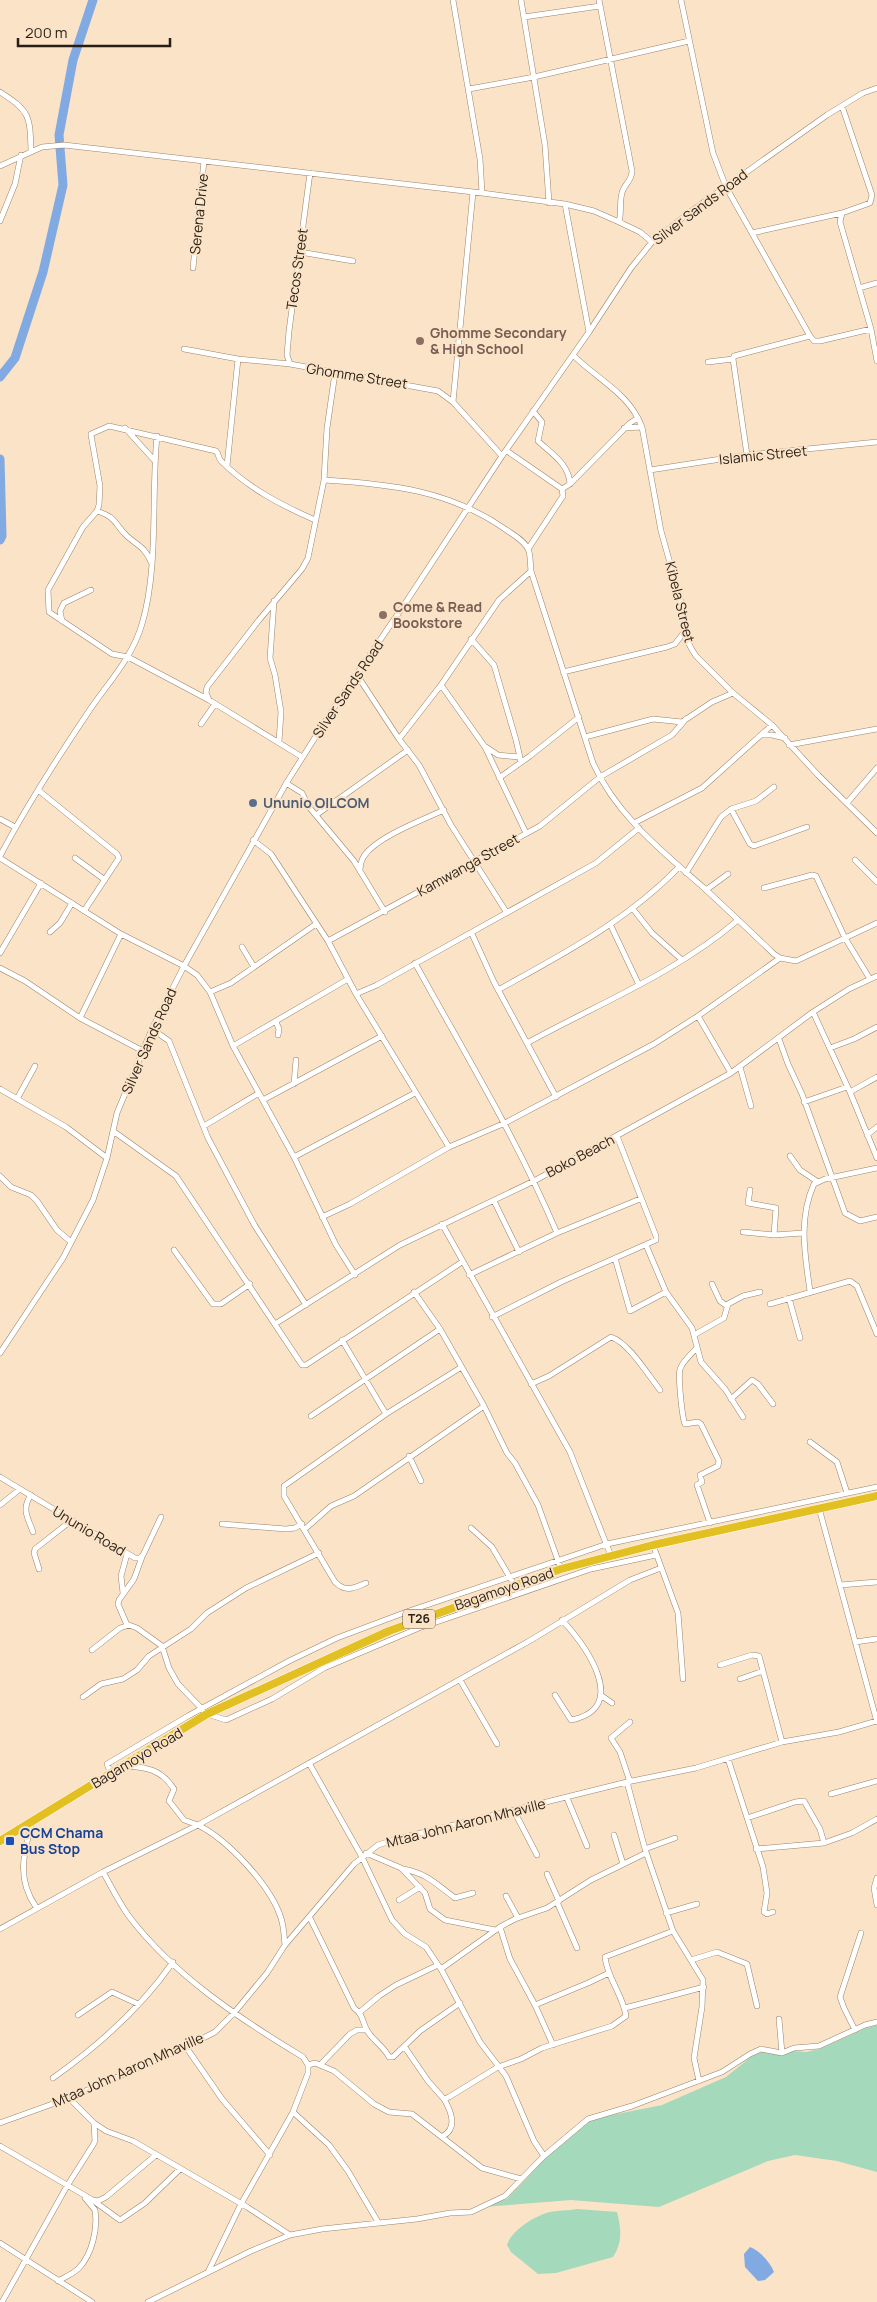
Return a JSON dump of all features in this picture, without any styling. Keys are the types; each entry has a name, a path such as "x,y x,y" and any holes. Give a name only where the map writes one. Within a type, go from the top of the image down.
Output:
{"highway":[{"name":"Bagamoyo Road","path":"2,1837 111,1774 205,1711 415,1620 561,1569 653,1545 877,1496"}],"street":[{"path":"453,0 480,158 482,193"},
{"path":"521,0 545,145 549,203"},
{"path":"681,0 713,153 726,186 810,336 814,341 820,341 871,329"},
{"path":"524,17 599,3 632,171 630,181 622,191 622,212 619,222"},
{"path":"468,89 534,77 689,40"},
{"name":"Silver Sands Road","path":"0,1353 63,1258 92,1200 107,1158 117,1113 152,1029 184,966 286,783 468,507 533,411 590,332 631,268 652,242 726,186 842,106 863,93 877,88"},
{"path":"0,92 15,102 28,115 32,151"},
{"path":"752,233 842,213 868,205 872,198 842,106"},
{"path":"0,166 42,147 64,145 482,193 565,204 594,211 640,232 652,242"},
{"path":"0,221 15,184 21,155"},
{"name":"Serena Drive","path":"193,268 204,161"},
{"name":"Tecos Street","path":"290,364 287,355 289,331 310,173"},
{"path":"453,402 473,192"},
{"path":"565,204 590,332"},
{"path":"842,213 840,222 871,329 877,361"},
{"path":"300,252 352,261"},
{"path":"859,288 877,284"},
{"path":"708,362 733,359 734,356 810,336"},
{"name":"Ghomme Street","path":"184,348 238,359 290,364 438,391 453,402 504,454 562,490"},
{"name":"Kibela Street","path":"573,355 621,394 642,427 661,531 684,613 688,642 696,656 733,693 772,725 789,745 875,831 877,837"},
{"path":"228,466 238,359"},
{"path":"733,359 747,455"},
{"path":"209,700 206,694 207,688 274,601 306,564 324,480 327,428 335,373"},
{"path":"533,411 542,422 538,441 563,465 570,476 570,484"},
{"path":"528,549 563,496 562,490 624,428 638,418"},
{"path":"302,757 209,700 128,657 112,654 62,622 48,610 48,590 83,527 97,511 100,486 91,435 109,426 125,428 216,451 228,466 276,503 315,520"},
{"path":"624,428 642,427"},
{"path":"125,428 155,461"},
{"path":"157,436 151,563 142,624 128,657 88,713 38,790 0,857 122,934 184,966 197,975 210,992 233,1046 294,1157 336,1245 355,1275"},
{"name":"Islamic Street","path":"650,470 747,455 877,442"},
{"path":"324,480 382,484 414,489 468,507 516,536 528,549 531,571 563,672 600,777 608,792 634,823 678,867 780,958 796,961 877,922"},
{"path":"97,511 116,520 127,536 144,548 151,563"},
{"path":"398,739 441,685 499,600 531,571"},
{"path":"62,622 60,611 64,603 91,590"},
{"path":"274,601 270,658 279,693 281,712 279,742"},
{"path":"563,672 667,647 675,644 685,631"},
{"path":"471,639 494,665 520,760"},
{"path":"357,675 398,739 419,765 506,914"},
{"path":"441,685 485,747 526,833"},
{"name":"Kamwanga Street","path":"328,941 385,912 540,826 600,777 672,735 686,719 712,702 733,693"},
{"path":"201,724 215,704"},
{"path":"499,778 520,760 579,717"},
{"path":"586,737 653,719 682,722 686,719"},
{"path":"634,823 702,788 772,725"},
{"path":"789,745 877,729"},
{"path":"761,735 772,734 785,738"},
{"path":"485,747 498,755 520,760"},
{"path":"316,815 408,750"},
{"path":"847,803 877,768"},
{"path":"286,783 302,793 306,803 352,859 385,912"},
{"path":"686,873 724,813 756,800 774,787"},
{"path":"38,790 117,854 119,858 84,911"},
{"path":"732,809 750,844 754,846 807,827"},
{"path":"352,859 363,857 382,841 444,810"},
{"path":"0,819 15,828"},
{"path":"356,994 377,985 472,934 596,863 639,828"},
{"path":"253,840 271,854 328,941 356,994 449,1147"},
{"path":"360,871 363,857"},
{"path":"75,858 105,880"},
{"path":"855,860 877,882"},
{"path":"498,990 611,926 658,888 678,867"},
{"path":"706,890 728,874"},
{"path":"764,888 814,875 818,878 845,938 870,979"},
{"path":"0,953 41,883"},
{"path":"50,932 60,923 72,904"},
{"path":"633,909 652,933 682,960"},
{"path":"527,1043 639,985 682,960 719,936 738,920"},
{"path":"210,992 232,983 316,924"},
{"path":"611,926 639,985"},
{"path":"80,1018 122,934"},
{"path":"472,934 498,990 556,1097"},
{"path":"242,946 254,967"},
{"path":"322,1217 350,1204 449,1147 505,1123 654,1044 698,1016 780,958"},
{"path":"415,963 505,1123 557,1233"},
{"path":"0,968 25,981 80,1018 143,1050"},
{"name":"Boko Beach","path":"275,1324 400,1245 534,1181 731,1073 813,1012 877,976"},
{"path":"233,1046 348,979"},
{"path":"813,1012 849,1089 877,1158"},
{"path":"698,1016 731,1073"},
{"path":"276,1022 279,1031 278,1035"},
{"path":"830,1048 854,1039 877,1027"},
{"path":"152,1029 169,1041 208,1138 255,1226 306,1305"},
{"path":"263,1100 382,1036"},
{"path":"779,1039 848,1216 860,1221 877,1218"},
{"path":"294,1084 296,1060"},
{"path":"17,1099 35,1066"},
{"path":"740,1067 751,1106"},
{"path":"804,1102 849,1089 877,1077"},
{"path":"0,1089 66,1127 107,1158"},
{"path":"204,1126 259,1093"},
{"path":"294,1157 415,1093"},
{"path":"867,1135 877,1127"},
{"path":"113,1131 176,1176 250,1284 302,1365 462,1262"},
{"path":"492,1317 561,1282 655,1241 657,1238 640,1199 617,1136"},
{"path":"790,1156 800,1170 818,1182"},
{"path":"810,1291 803,1233 807,1205 812,1189 818,1182 832,1177 877,1168"},
{"path":"1,1180 31,1195 57,1230 71,1242"},
{"path":"750,1190 748,1203 777,1209 774,1235"},
{"path":"469,1276 557,1233 640,1199"},
{"path":"494,1201 519,1252"},
{"path":"442,1224 492,1317 570,1452 611,1556"},
{"path":"743,1232 774,1235 803,1233"},
{"path":"646,1244 666,1292 685,1317 694,1335 701,1362 725,1389 743,1417"},
{"path":"174,1250 213,1304 221,1304 250,1284"},
{"path":"615,1258 630,1311 666,1292"},
{"path":"770,1304 845,1281 854,1283 876,1331"},
{"path":"712,1284 720,1301 727,1306"},
{"path":"414,1292 440,1329 540,1510 561,1569"},
{"path":"694,1335 724,1318 727,1306 742,1296 760,1292"},
{"path":"789,1298 800,1338"},
{"path":"311,1416 440,1329"},
{"path":"532,1384 590,1352 612,1337 635,1357 660,1390"},
{"path":"342,1340 386,1414"},
{"path":"697,1348 684,1362 680,1370 681,1407 685,1424 698,1422 700,1424 720,1461 718,1466 700,1475 702,1482 697,1485 710,1523"},
{"path":"366,1583 350,1590 339,1586 284,1496 284,1486 386,1414 460,1368"},
{"path":"731,1399 752,1380 758,1384 773,1404"},
{"path":"305,1529 331,1506 354,1496 484,1406"},
{"path":"810,1442 837,1462 847,1493"},
{"path":"410,1456 421,1480"},
{"name":"Ununio Road","path":"0,1477 127,1554 138,1558 143,1555 161,1517"},
{"path":"111,1774 107,1764 205,1711 289,1661 337,1638 558,1559 607,1544 877,1487"},
{"path":"0,1505 20,1489"},
{"path":"31,1495 25,1507 26,1518 33,1532"},
{"path":"819,1508 877,1721"},
{"path":"39,1569 34,1553 35,1549 72,1520"},
{"path":"222,1524 286,1529 295,1528 302,1524"},
{"path":"471,1528 492,1547 515,1586"},
{"path":"653,1545 678,1612 683,1679"},
{"path":"82,1697 101,1684 123,1679 137,1670 149,1656 162,1646 191,1629 207,1613 246,1588 318,1553"},
{"path":"123,1593 122,1576 127,1554"},
{"path":"126,1625 118,1604 120,1597 134,1579 143,1555"},
{"path":"92,1650 126,1625 137,1628 162,1646 169,1668 178,1684 205,1711 226,1720 272,1698 324,1668 420,1628 591,1569 656,1555"},
{"path":"0,1929 36,1907 198,1825 460,1680 630,1580 661,1568"},
{"path":"840,1585 877,1582"},
{"path":"555,1695 570,1720 595,1708 602,1696 599,1673 572,1630 562,1620"},
{"path":"855,1642 877,1639"},
{"path":"347,1648 351,1657"},
{"path":"720,1665 758,1656 782,1742"},
{"path":"740,1679 763,1671"},
{"path":"460,1680 497,1744"},
{"path":"602,1696 612,1703"},
{"name":"Mtaa John Aaron Mhaville","path":"0,2123 69,2098 186,2047 214,2032 234,2013 267,1973 285,1945 364,1855 378,1846 397,1839 728,1759 782,1742 839,1732 877,1721"},
{"path":"630,1722 611,1737 620,1752 646,1851 666,1913 673,1931 692,1960 704,1987 694,2058 700,2081"},
{"path":"728,1759 763,1867 767,1887 764,1912 767,1914 772,1912"},
{"path":"309,1763 364,1855 392,1920 405,1934 426,1947 440,1967 477,2037 506,2076 534,2141 544,2156"},
{"path":"123,1766 154,1769 161,1773 174,1789 169,1799 184,1820 198,1825 222,1841 253,1874 270,1896 281,1918 285,1945"},
{"path":"832,1794 877,1781"},
{"path":"567,1798 587,1846"},
{"path":"747,1818 795,1802 804,1801 820,1830 824,1843"},
{"path":"514,1811 537,1855"},
{"path":"756,1849 824,1843 852,1834 877,1819"},
{"path":"32,1820 25,1851 24,1875 27,1895 36,1907"},
{"path":"614,1835 623,1864"},
{"path":"360,2012 396,1985 440,1967 497,1929 518,1918 540,1911 558,1902 591,1880 675,1838"},
{"path":"364,1855 433,1880 455,1898 473,1893"},
{"path":"402,1869 425,1893 430,1909 445,1920 497,1929"},
{"path":"103,1872 136,1925 173,1962 242,2020 303,2058 308,2064 308,2073 293,2112 242,2204 208,2272"},
{"path":"547,1874 578,1948"},
{"path":"877,1878 874,1888 877,1905"},
{"path":"399,1900 420,1887"},
{"path":"506,1896 518,1918"},
{"path":"666,1913 697,1904"},
{"path":"310,1918 354,2008 360,2012 367,2030 389,2057 392,2057 420,2031 460,2003"},
{"path":"497,1929 510,1959 535,2004 553,2045"},
{"path":"444,2099 498,2066 553,2045 618,2024 626,2016 625,2008 609,1973 605,1957 673,1931"},
{"path":"855,2030 840,2002 840,1997 861,1933"},
{"path":"692,1960 717,1952 747,1964 757,2006"},
{"path":"52,2078 84,2055 138,2004 173,1962"},
{"path":"535,2004 588,1984 609,1973"},
{"path":"625,2008 704,1987"},
{"path":"78,2015 112,1992 138,2004"},
{"path":"779,2019 782,2054"},
{"path":"148,2302 251,2251 290,2235 322,2229 378,2222 417,2220 450,2213 471,2212 505,2196 544,2156 588,2120 700,2081 722,2072 750,2054 762,2050 782,2054 794,2048 819,2046 877,2022"},
{"path":"320,2065 350,2034 357,2030 367,2030"},
{"path":"404,2046 428,2081 444,2099 451,2117 452,2126 448,2133 443,2136"},
{"path":"186,2047 222,2099 270,2154"},
{"path":"308,2064 320,2065 343,2077 374,2104 390,2112 412,2114 443,2136 482,2168 521,2179"},
{"path":"69,2098 94,2123 106,2131 133,2141 242,2204 290,2235"},
{"path":"293,2112 329,2145 348,2171 378,2222"},
{"path":"2,2302 66,2186 95,2141 94,2123"},
{"path":"0,2146 92,2200 120,2220 145,2203 180,2169"},
{"path":"92,2200 98,2201 106,2197 156,2155"},
{"path":"58,2281 82,2264 95,2236 95,2210 81,2194"},
{"path":"0,2243 25,2261 92,2302"}],"green space":[{"path":"877,2025 877,2172 837,2161 795,2155 768,2161 659,2207 571,2200 484,2207 507,2199 546,2158 589,2122 602,2117 662,2105 726,2077 752,2056 770,2049 806,2052 820,2049 866,2028"},
{"path":"577,2209 617,2212 620,2240 613,2257 556,2273 538,2274 511,2252 507,2245 510,2239 531,2220 550,2212"}],"water":[{"path":"750,2247 764,2257 774,2272 765,2280 758,2281 745,2267 744,2254"}],"waterway":[{"path":"0,377 15,358 43,272 63,185 59,135 73,60 93,0"},
{"path":"0,459 2,536 0,540"}],"place":[{"name":"Ghomme Secondary & High School","path":"420,341"},
{"name":"Come & Read Bookstore","path":"383,615"},
{"name":"Ununio OILCOM","path":"253,803"},
{"name":"CCM Chama Bus Stop","path":"10,1841"}]}
